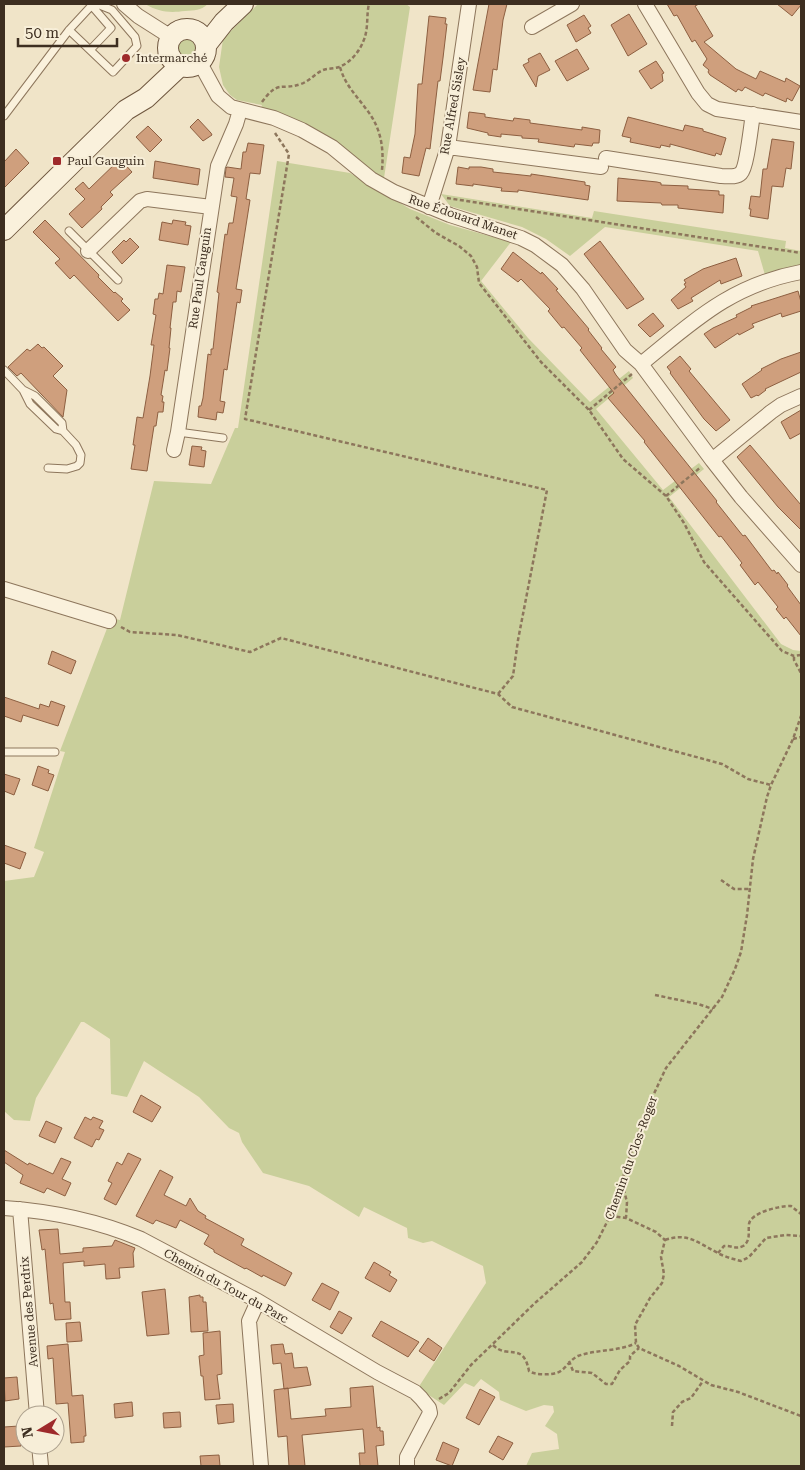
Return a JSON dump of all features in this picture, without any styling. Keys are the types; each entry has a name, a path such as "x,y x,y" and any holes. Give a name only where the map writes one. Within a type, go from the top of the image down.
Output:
{"main road":[{"path":"4,230 126,110 146,98 176,46 228,4"},
{"path":"176,46 190,67 203,54 224,22 243,4"},
{"path":"176,46 197,31 204,40 203,54"}],"street":[{"path":"124,4 176,46"},
{"name":"Rue Alfred Sisley","path":"429,207 448,147 469,4"},
{"path":"532,27 572,4"},
{"path":"645,4 698,93 707,104 716,109 801,122"},
{"name":"Rue Édouard Manet","path":"203,54 218,96 228,106 274,118 302,130 332,147 376,182 394,192 450,215 509,233 535,245 549,255 573,276 626,350 641,364 712,460 801,565"},
{"name":"Rue Paul Gauguin","path":"174,450 218,166 240,110"},
{"path":"448,147 604,162 721,176 737,175 741,173 745,165 753,114"},
{"path":"88,250 140,201 147,199 211,207"},
{"path":"641,364 723,300 756,284 776,277 801,272"},
{"path":"712,460 771,412 801,396"},
{"path":"4,589 109,621"},
{"name":"Chemin du Tour du Parc","path":"4,1208 64,1216 121,1230 141,1239 258,1301 377,1372 415,1392 429,1408"},
{"name":"Avenue des Perdrix","path":"20,1209 36,1405"},
{"path":"258,1301 249,1321 261,1466"},
{"path":"407,1466 407,1457 430,1413 429,1408"}],"lane":[{"path":"4,116 69,30 94,5"},
{"path":"90,50 111,28 94,5"},
{"path":"69,30 114,72 137,46 135,37 112,10 94,5"},
{"path":"69,231 118,280"},
{"path":"4,370 23,390 35,396 62,423 63,431 81,454 80,463 77,466 66,469 48,468"},
{"path":"178,432 223,438"},
{"path":"4,752 55,752"}],"path":[{"path":"260,105 268,94 279,86 303,83 322,70 340,67 356,54 364,42 369,4"},
{"path":"340,67 348,87 372,116 378,131 383,150 381,176"},
{"path":"273,130 289,154 245,419 546,490 513,676 498,694"},
{"path":"429,207 444,198 801,253"},
{"path":"415,214 436,233 459,246 471,256 477,268 479,283 541,362 589,410 623,460 666,496 684,523 692,542 704,562 782,651 794,656 801,655"},
{"path":"589,410 632,374 641,364"},
{"path":"666,496 712,460"},
{"path":"109,621 130,632 177,635 250,652 281,638 498,694 512,707 722,764 748,779 771,785"},
{"path":"794,656 794,660 801,673"},
{"name":"Chemin du Clos-Roger","path":"429,1408 449,1393 471,1365 535,1303 582,1262 597,1242 610,1216 648,1108 666,1068 722,997 735,968 741,952 753,859 771,785 801,716"},
{"path":"793,738 801,737"},
{"path":"721,880 734,889 749,888"},
{"path":"655,995 698,1004 712,1009"},
{"path":"622,1180 627,1202 626,1218"},
{"path":"718,1253 724,1246 738,1248 745,1244 750,1235 749,1223 752,1218 776,1206 791,1206 801,1214"},
{"path":"610,1216 626,1218 656,1232 665,1240"},
{"path":"665,1240 674,1237 685,1237 718,1253 741,1261 749,1257 766,1238 785,1235 801,1236"},
{"path":"665,1240 661,1258 664,1277 635,1325 636,1343 639,1348 679,1366 711,1385 738,1392 801,1416"},
{"path":"493,1345 502,1351 513,1351 523,1355 529,1372 533,1374 557,1373 569,1361 578,1356 603,1350 624,1349 636,1343"},
{"path":"569,1361 573,1371 592,1373 606,1384 612,1384 620,1370 630,1361 630,1356 639,1348"},
{"path":"672,1426 673,1412 682,1402 690,1398 703,1381"}],"green space":[{"path":"145,4 208,4 197,10 174,12 155,9"},
{"path":"258,4 406,4 410,7 384,178 261,108 262,105 237,100 230,95 223,85 219,67 223,39"},
{"path":"186,39 192,42 195,48 192,54 186,57 180,54 177,48 180,42"},
{"path":"277,161 350,173 410,209 450,225 511,242 481,281 528,338 590,402 629,371 633,378 596,409 663,490 699,463 704,469 669,497 781,644 793,650 801,651 801,1466 526,1466 532,1453 559,1449 557,1434 545,1426 554,1412 553,1406 544,1405 526,1411 500,1400 499,1392 481,1379 474,1387 465,1383 444,1405 418,1388 486,1283 483,1266 432,1241 423,1243 408,1238 407,1228 364,1207 359,1217 309,1186 263,1173 242,1142 239,1133 229,1128 199,1097 144,1061 127,1097 111,1094 110,1039 84,1022 81,1022 36,1098 30,1121 14,1120 4,1111 4,881 34,877 44,852 34,848 65,752 60,751 111,618 120,620 154,481 211,484 235,428 238,428"},
{"path":"441,194 592,218 594,211 786,241 785,248 801,251 801,266 765,275 758,251 605,227 570,256 546,239 522,227 450,206"}],"building":[{"path":"489,4 507,4 503,20 497,70 493,69 490,92 473,90"},
{"path":"667,4 699,4 695,6 713,36 704,42 736,69 756,79 760,71 785,82 786,78 800,86 792,101 787,98 786,102 765,93 763,96 745,87 742,91 738,89 736,92 710,75 709,70 703,65 707,59 695,40 692,42 677,15 674,16"},
{"path":"777,4 801,4 801,5 792,16"},
{"path":"629,14 647,44 628,56 611,25"},
{"path":"584,15 591,26 588,28 591,33 576,42 567,25"},
{"path":"429,16 446,18 445,24 447,24 430,149 426,148 419,176 402,173 404,157 410,158 415,134 418,84 422,84"},
{"path":"577,49 589,69 567,81 555,61"},
{"path":"540,53 550,70 538,76 536,87 523,65 529,62 528,59"},
{"path":"656,61 664,73 662,74 663,81 651,89 639,71"},
{"path":"469,112 485,114 485,117 513,121 514,118 530,120 530,123 582,130 582,127 600,130 599,143 593,143 592,146 575,144 574,147 538,142 539,139 522,138 522,136 501,134 501,137 488,135 488,133 467,128"},
{"path":"628,117 683,131 685,125 703,129 703,131 726,138 721,155 716,153 715,156 670,144 670,147 661,145 660,148 630,142 631,138 622,136"},
{"path":"198,119 212,135 203,141 190,127"},
{"path":"148,126 162,140 150,152 136,137"},
{"path":"772,139 794,142 791,169 786,168 783,187 772,186 768,219 750,216 751,209 749,209 751,196 760,197 763,169 767,169"},
{"path":"248,143 264,145 260,174 250,173 246,199 250,200 236,289 242,290 240,303 237,302 227,370 224,369 220,401 225,402 223,413 217,412 216,420 198,417 199,406 201,406 203,398 208,354 211,355 211,349 213,349 219,293 217,292 225,234 227,235 229,223 233,223 237,197 231,196 234,178 225,177 226,168 241,169 243,152 246,152"},
{"path":"16,149 29,163 4,188 4,162"},
{"path":"120,159 132,172 110,192 113,195 101,207 102,209 82,228 69,214 85,199 75,189 83,182 89,189"},
{"path":"155,161 200,169 198,185 153,178"},
{"path":"458,167 469,169 469,167 481,167 493,169 493,172 531,176 531,174 585,182 585,185 590,186 588,200 518,190 518,192 501,191 502,188 473,184 473,186 456,184"},
{"path":"618,178 657,182 661,183 661,185 688,186 688,189 719,191 719,195 724,195 723,213 678,208 678,205 662,205 661,203 617,201"},
{"path":"45,220 99,275 98,277 123,299 121,301 130,310 118,321 74,275 70,279 55,263 60,259 33,232"},
{"path":"173,220 186,222 185,225 191,226 188,245 159,240 162,222 172,224"},
{"path":"130,238 139,247 122,264 112,252 124,240 126,242"},
{"path":"600,241 644,299 627,309 584,254"},
{"path":"513,252 541,274 542,272 558,289 556,290 589,329 601,349 616,367 613,370 616,375 743,536 745,535 772,571 774,570 777,574 778,572 788,585 801,605 801,636 786,617 784,619 776,609 778,607 758,582 755,585 740,565 742,563 721,536 719,537 645,441 608,398 614,393 580,350 582,348 548,311 550,309 521,279 518,282 501,269"},
{"path":"736,258 742,276 721,284 720,280 691,298 693,301 678,309 671,300 686,287 684,280 703,269"},
{"path":"167,265 185,267 181,292 177,291 176,302 173,302 170,348 161,395 163,396 162,402 164,402 163,412 158,412 156,426 154,426 147,471 131,469 137,417 143,418 150,376 154,345 151,345 156,315 153,314 155,299 158,299 159,293 163,294"},
{"path":"798,291 801,311 782,317 781,313 752,324 754,327 739,335 738,333 715,348 704,334 737,317 736,315 751,306"},
{"path":"653,313 664,326 650,337 638,325"},
{"path":"38,344 42,348 44,347 63,366 53,376 67,390 63,417 21,373 17,376 8,367 27,349 30,351"},
{"path":"801,352 801,372 765,389 758,396 751,398 742,384 761,369"},
{"path":"680,356 691,369 689,371 730,420 716,431 704,419 667,367"},
{"path":"801,410 801,433 790,439 781,422"},
{"path":"750,445 801,505 801,530 778,507 737,457"},
{"path":"192,446 202,447 201,450 206,451 204,467 189,465"},
{"path":"52,651 76,661 71,674 48,664"},
{"path":"4,697 39,709 40,704 49,707 51,701 65,706 58,726 23,715 21,722 4,716"},
{"path":"38,766 49,770 48,773 54,775 48,791 32,785"},
{"path":"4,774 20,779 14,795 4,791"},
{"path":"4,845 26,853 20,869 4,863"},
{"path":"141,1095 161,1107 152,1122 133,1112"},
{"path":"85,1117 91,1120 93,1117 103,1121 99,1128 104,1130 99,1140 96,1139 92,1147 74,1138"},
{"path":"46,1121 62,1128 55,1143 39,1136"},
{"path":"4,1150 28,1165 29,1163 53,1174 61,1158 71,1162 62,1179 71,1183 65,1196 47,1188 44,1193 20,1183 23,1175 4,1162"},
{"path":"128,1153 141,1159 116,1205 104,1199 112,1183 108,1181 117,1162 122,1165"},
{"path":"160,1170 173,1177 164,1195 186,1206 190,1198 198,1211 206,1216 205,1218 244,1239 241,1245 292,1273 285,1286 263,1275 262,1277 245,1269 214,1252 214,1250 204,1244 209,1235 180,1220 176,1228 156,1220 153,1224 136,1216"},
{"path":"58,1229 60,1254 83,1252 83,1248 112,1246 115,1240 135,1248 133,1253 134,1267 119,1268 120,1278 106,1279 105,1264 84,1266 84,1261 63,1263 65,1302 70,1302 71,1319 55,1320 53,1303 50,1304 45,1249 42,1250 39,1230"},
{"path":"374,1262 391,1272 389,1275 397,1280 390,1292 365,1278"},
{"path":"322,1283 339,1292 330,1310 312,1300"},
{"path":"165,1289 169,1334 147,1336 142,1292"},
{"path":"200,1295 200,1297 203,1297 203,1302 206,1302 208,1331 191,1332 189,1297"},
{"path":"339,1311 352,1318 342,1334 330,1327"},
{"path":"381,1321 419,1342 408,1357 372,1336"},
{"path":"80,1322 82,1341 67,1342 66,1323"},
{"path":"220,1331 222,1374 217,1375 220,1399 205,1400 199,1356 204,1355 203,1333"},
{"path":"428,1338 442,1348 434,1361 419,1351"},
{"path":"68,1344 72,1396 83,1395 86,1436 84,1436 84,1442 71,1443 68,1403 56,1404 53,1358 48,1359 47,1346"},
{"path":"283,1344 285,1354 292,1353 294,1368 307,1367 311,1385 284,1389 281,1363 273,1364 271,1345"},
{"path":"17,1377 19,1399 5,1401 4,1378"},
{"path":"373,1386 377,1428 380,1427 380,1431 383,1431 384,1445 376,1446 378,1466 360,1466 359,1453 365,1453 363,1429 302,1435 305,1466 289,1466 287,1436 278,1437 274,1390 288,1388 291,1419 326,1416 325,1409 351,1407 350,1388"},
{"path":"480,1389 495,1397 479,1425 466,1418"},
{"path":"132,1402 133,1416 115,1418 114,1404"},
{"path":"233,1404 234,1422 218,1424 216,1405"},
{"path":"180,1412 181,1427 164,1428 163,1413"},
{"path":"15,1426 15,1446 4,1447 4,1427"},
{"path":"498,1436 513,1443 503,1460 489,1452"},
{"path":"443,1442 459,1449 452,1466 436,1460"},
{"path":"219,1455 220,1466 201,1466 200,1456"}],"place":[{"name":"Intermarché","path":"126,58"},
{"name":"Paul Gauguin","path":"57,161"}]}
